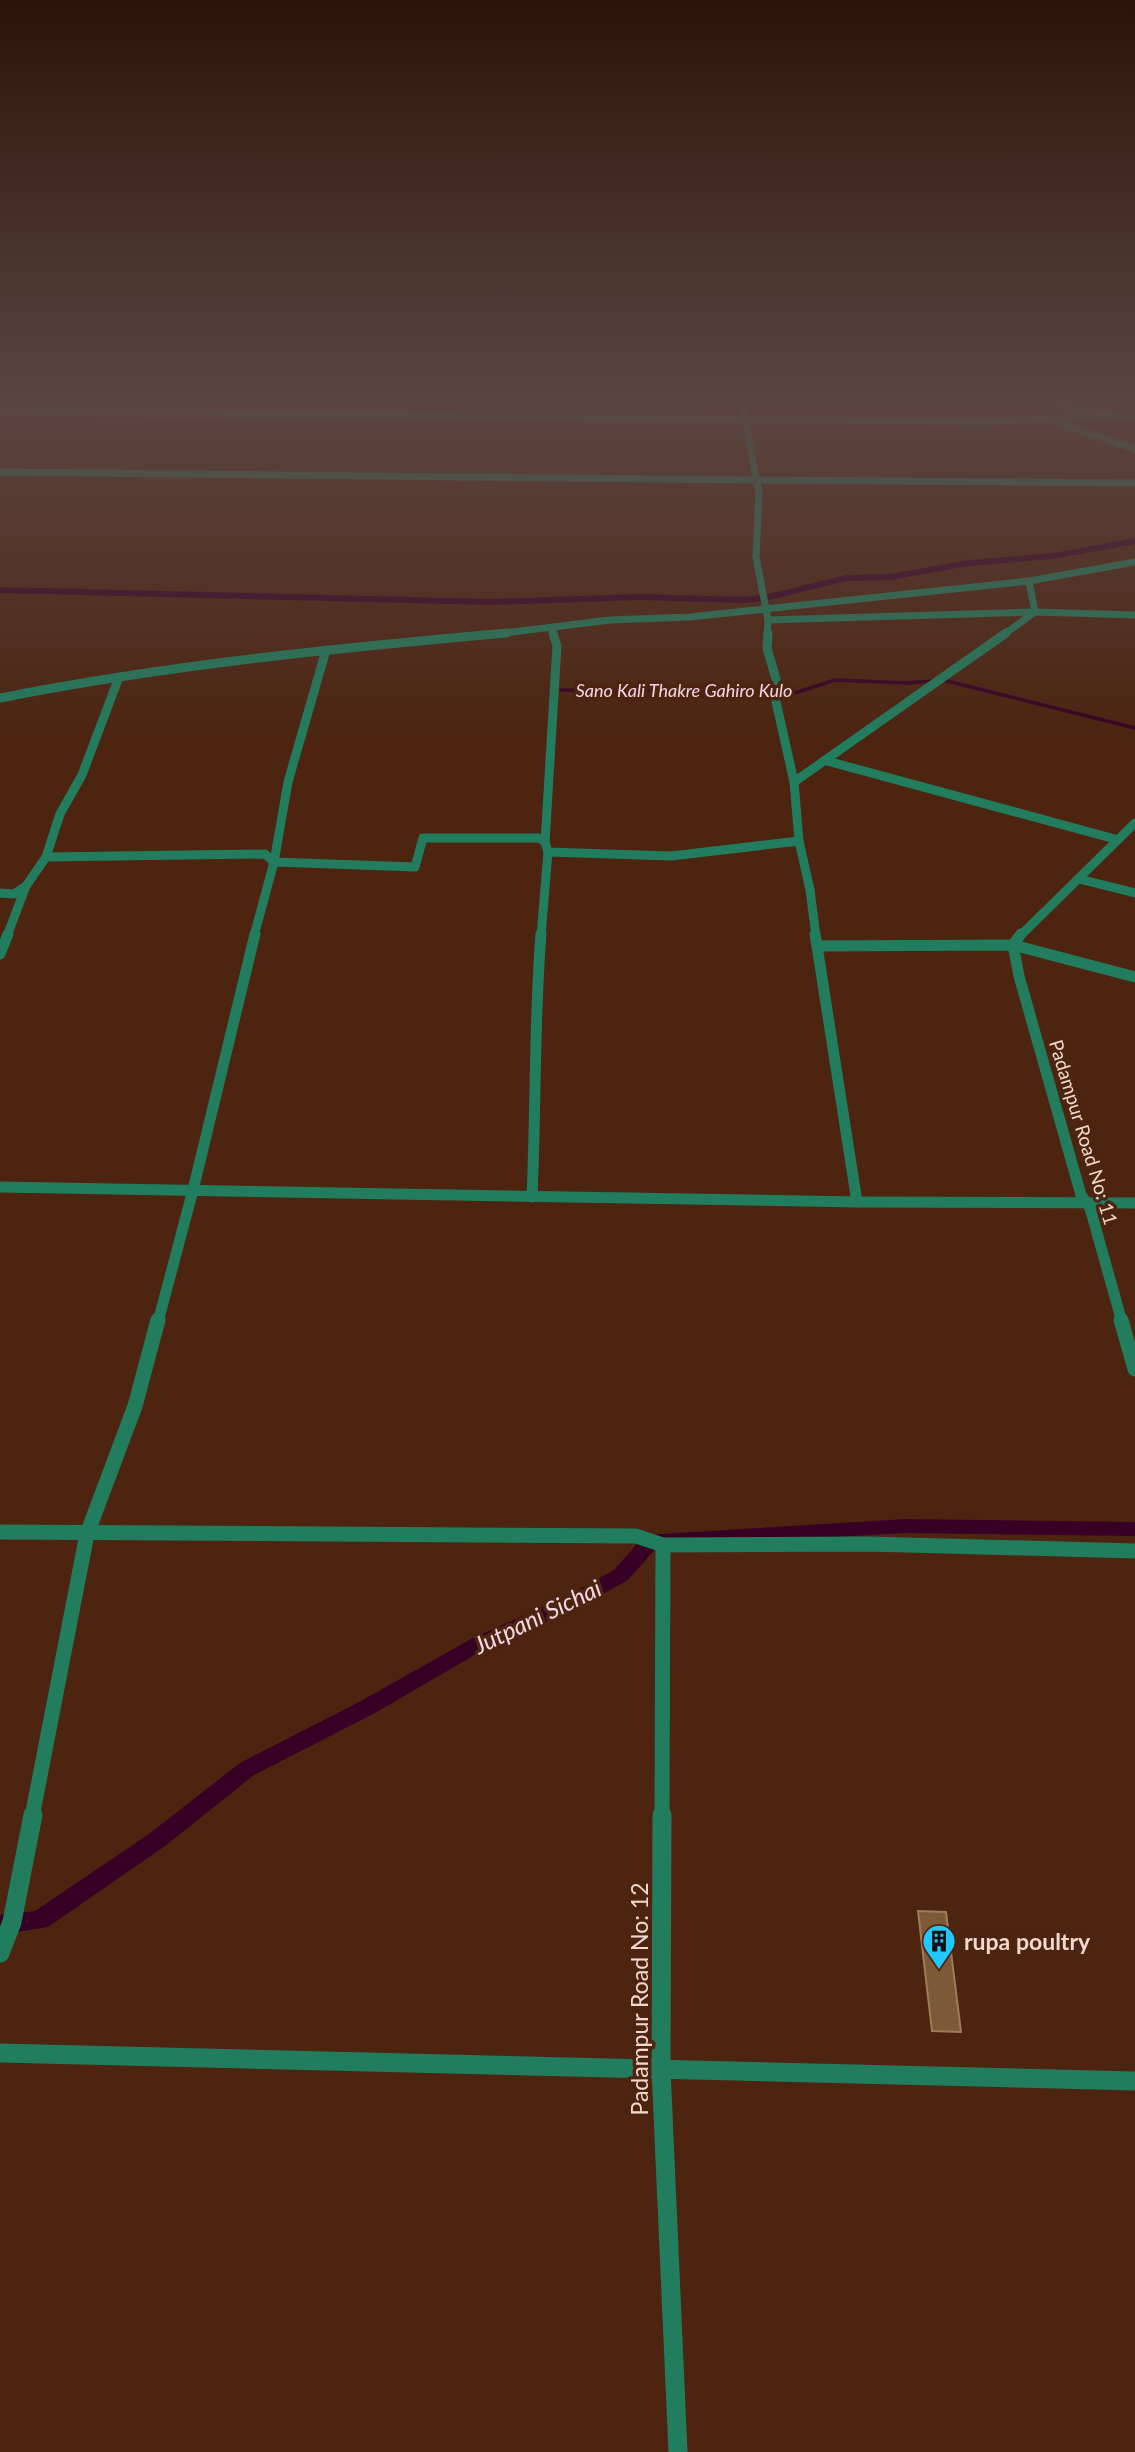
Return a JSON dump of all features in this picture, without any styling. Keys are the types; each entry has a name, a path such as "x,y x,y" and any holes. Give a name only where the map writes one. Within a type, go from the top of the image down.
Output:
{"street":[{"path":"758,514 756,557 768,622 766,648 776,679 775,693 793,782 799,841 810,890 857,1202"},
{"path":"0,698 119,677 326,650 552,629 610,620 690,617 1029,581 1135,562"},
{"path":"1029,581 1035,612"},
{"path":"793,782 827,761 1035,612"},
{"path":"768,622 1035,612 1135,615"},
{"path":"532,1197 537,1072 535,1014 557,646 552,629"},
{"path":"0,1953 12,1922 87,1534 135,1406 193,1190 274,862 288,782 326,650"},
{"path":"0,954 26,886 46,857 54,826 72,787 82,775 119,677"},
{"path":"827,761 1115,839"},
{"path":"1013,945 1021,932 1079,879 1115,839 1135,823"},
{"path":"46,857 238,853 265,854 274,862 415,867 423,838 539,838 547,847 671,856 789,840 799,841"},
{"path":"1079,879 1135,893"},
{"path":"0,893 14,894 26,886"},
{"path":"817,946 1013,945 1135,976"},
{"name":"Padampur Road No: 11","path":"1013,945 1059,1118 1082,1195 1090,1208 1135,1369"},
{"path":"0,1188 857,1202 1135,1203"},
{"path":"0,1532 636,1536 663,1545 869,1544 1135,1551"},
{"name":"Padampur Road No: 12","path":"663,1545 662,2069 678,2452"},
{"path":"0,2053 1135,2081"}],"building":[{"name":"rupa poultry","path":"918,1911 946,1912 961,2032 932,2031"}],"waterway":[{"path":"0,590 491,602 640,597 742,600 765,598 846,578 891,577 968,563 1053,556 1135,541"},
{"name":"Sano Kali Thakre Gahiro Kulo","path":"561,690 664,691 664,696 792,694 835,680 907,683 943,680 1135,728"},
{"name":"Jutpani Sichai","path":"0,1925 40,1920 157,1840 247,1769 368,1707 478,1644 572,1602 621,1575 652,1540 906,1526 1135,1529"}],"place":[{"name":"rupa poultry","path":"939,1971"}]}
